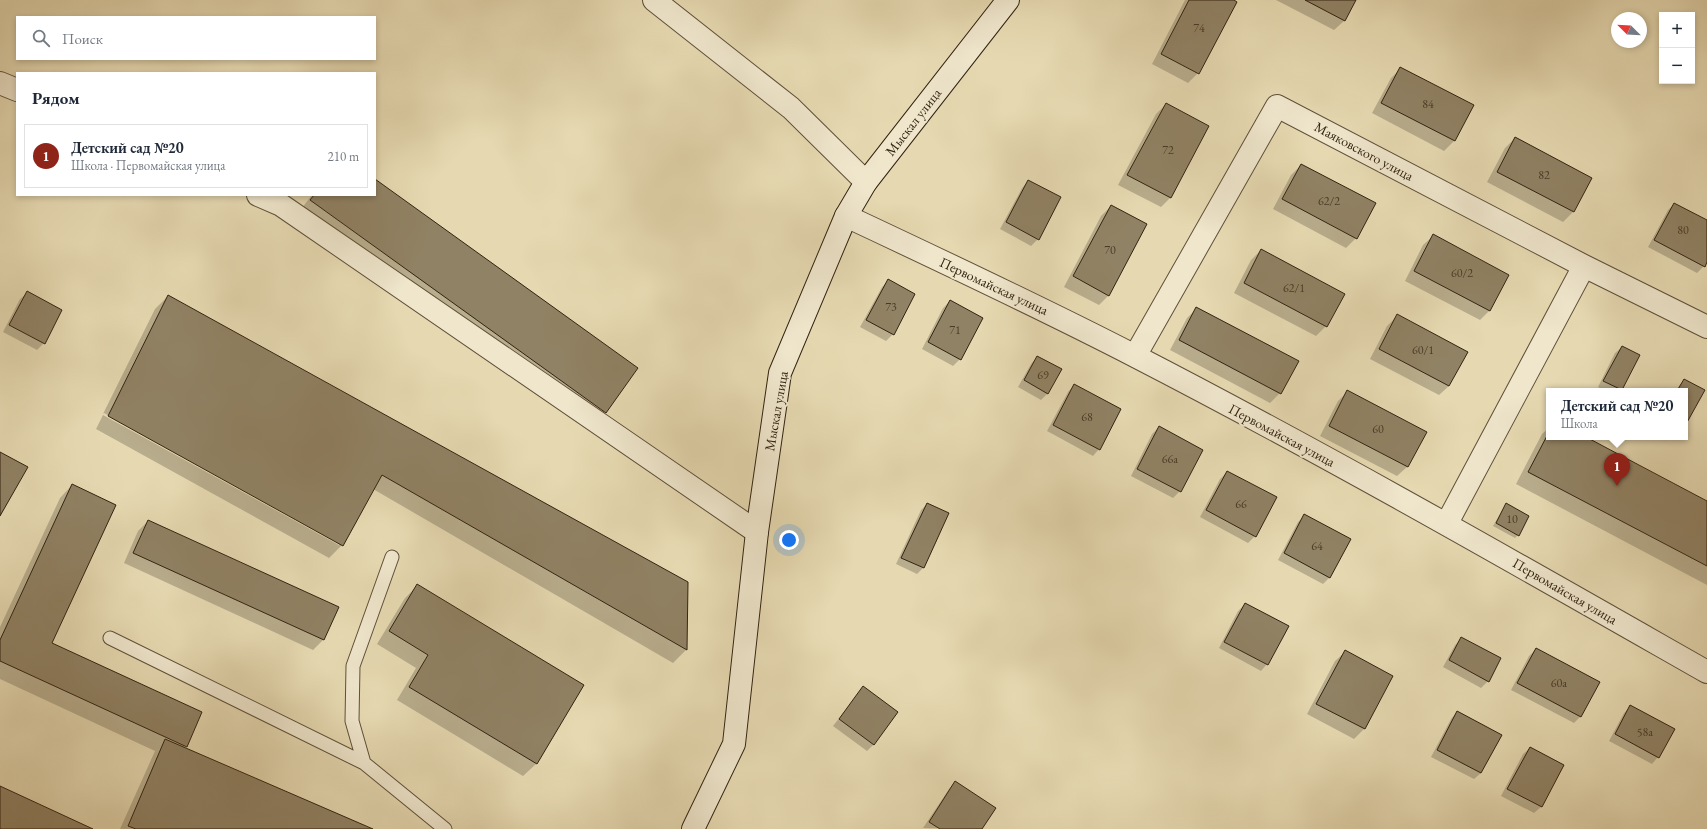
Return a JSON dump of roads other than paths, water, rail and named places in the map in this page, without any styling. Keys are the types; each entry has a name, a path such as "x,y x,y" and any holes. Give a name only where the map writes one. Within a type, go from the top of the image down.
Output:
{"street":[{"path":"654,0 791,108 866,182"},
{"name":"Мыскал улица","path":"693,829 734,744 757,532 780,373 846,216 866,182 1008,0"},
{"path":"0,82 16,90"},
{"name":"Маяковского улица","path":"1135,356 1276,106 1584,266 1707,327"},
{"path":"260,196 281,205 757,532"},
{"name":"Первомайская улица","path":"846,216 1057,316 1135,356 1446,523 1707,672"},
{"path":"1446,523 1584,266"}],"lane":[{"path":"364,763 352,721 353,666 392,557"},
{"path":"110,638 364,763 445,829"}],"place":[{"name":"Детский сад №20","path":"1617,486"}]}
